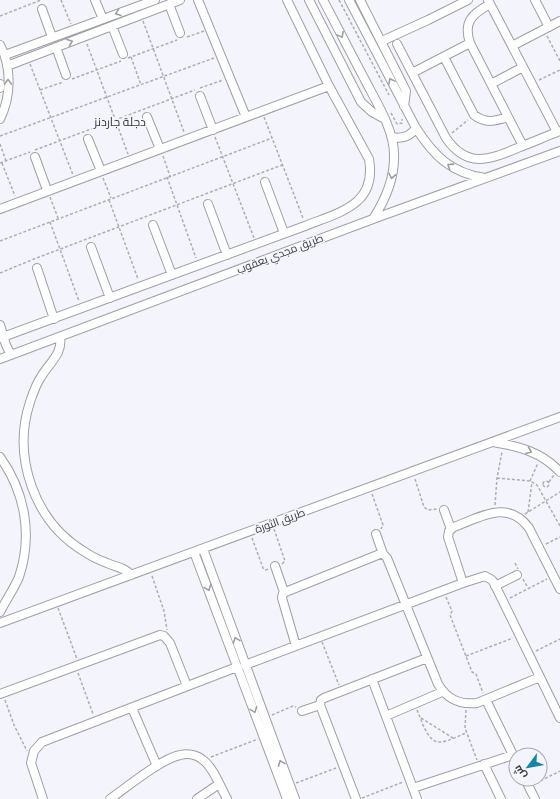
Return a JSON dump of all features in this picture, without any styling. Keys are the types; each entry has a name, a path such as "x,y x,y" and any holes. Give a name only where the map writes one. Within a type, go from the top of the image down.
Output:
{"street":[{"path":"95,0 103,19"},
{"path":"5,61 52,37 155,0"},
{"path":"5,61 28,58 180,0"},
{"path":"198,0 246,117"},
{"path":"2,338 305,226 351,207 360,200 366,191 370,180 369,158 329,86 286,0"},
{"path":"309,0 362,102 372,112 383,118"},
{"path":"323,0 392,137 394,153 392,181 381,207 373,219"},
{"path":"349,0 416,128 434,153 447,164 458,170 472,176 487,178"},
{"path":"360,0 404,85 406,91 404,106"},
{"path":"382,40 428,20 468,0"},
{"path":"535,0 546,28"},
{"path":"397,44 446,138 460,152 471,158 491,159 497,157 559,131 532,84 489,2 474,14 469,21 467,36 523,146"},
{"path":"41,4 52,37"},
{"path":"169,4 180,33"},
{"path":"512,46 560,21"},
{"path":"112,26 123,54"},
{"path":"412,73 470,43"},
{"path":"0,45 5,61 7,96 0,119"},
{"path":"56,47 66,75"},
{"path":"444,56 474,115 488,122 493,122 508,117"},
{"path":"491,84 523,67"},
{"path":"0,209 329,86"},
{"path":"200,96 213,130"},
{"path":"148,117 160,149"},
{"path":"392,137 405,137 416,128"},
{"path":"88,139 100,171"},
{"name":"طريق مجدي يعقوب","path":"0,359 373,219 560,151"},
{"path":"35,157 48,190"},
{"path":"265,182 284,233"},
{"path":"208,204 227,254"},
{"path":"153,225 172,275"},
{"path":"91,247 110,298"},
{"path":"37,268 54,319"},
{"path":"0,325 2,338 11,355"},
{"path":"60,337 59,352 41,376 35,388 24,426 24,446 29,479 42,509 63,535 83,552 122,568 131,575"},
{"name":"طريق الثورة","path":"0,623 560,417"},
{"path":"492,442 530,451 541,457 560,472"},
{"path":"0,456 12,474 21,496 24,508 26,531 24,555 18,578 0,612"},
{"path":"444,510 451,529"},
{"path":"463,583 448,537 451,529 495,512 508,512 520,517 529,528 560,589"},
{"path":"376,534 383,554 387,558 442,692 449,698 458,702 467,704 477,703 540,677"},
{"path":"203,549 264,737 287,799"},
{"path":"194,552 264,718 295,799"},
{"path":"284,592 383,554"},
{"path":"275,566 284,592 282,598 296,646"},
{"path":"495,586 517,575"},
{"path":"41,798 30,763 34,751 42,742 187,686 485,576 492,580 560,718"},
{"path":"1,694 155,636 164,636 168,639 187,686"},
{"path":"358,799 320,705 322,699 427,658"},
{"path":"372,679 417,799"},
{"path":"386,716 442,692"},
{"path":"486,700 509,747"},
{"path":"302,711 320,705"},
{"path":"132,708 157,766"},
{"path":"110,799 157,766 185,754 204,760 209,766 227,799"},
{"path":"413,788 482,765 508,759"},
{"path":"482,765 501,799"},
{"path":"197,799 219,784"},
{"path":"529,787 535,799"}],"path":[{"path":"61,0 73,30"},
{"path":"339,0 392,99"},
{"path":"0,16 41,4"},
{"path":"141,15 186,139"},
{"path":"353,26 360,22"},
{"path":"546,28 560,61"},
{"path":"85,36 130,160"},
{"path":"0,136 221,56"},
{"path":"131,57 141,85"},
{"path":"28,58 75,180"},
{"path":"532,84 560,70"},
{"path":"17,202 1,163 230,77"},
{"path":"389,109 397,124 402,123 402,119"},
{"path":"262,111 305,226"},
{"path":"446,138 474,115"},
{"path":"213,130 256,244"},
{"path":"0,241 272,138"},
{"path":"0,144 6,161"},
{"path":"160,149 170,176"},
{"path":"0,273 282,165"},
{"path":"100,171 111,198"},
{"path":"167,177 199,265"},
{"path":"48,190 58,218"},
{"path":"108,199 141,286"},
{"path":"50,221 82,308"},
{"path":"495,512 496,478 504,444"},
{"path":"528,512 531,481 541,457"},
{"path":"412,472 425,509 444,510"},
{"path":"496,478 531,481 541,490 560,526"},
{"path":"541,490 544,486"},
{"path":"370,488 383,525 383,528 376,534"},
{"path":"520,517 560,492"},
{"path":"250,532 263,568 267,570 285,562 272,524"},
{"path":"539,548 560,537"},
{"path":"149,568 164,611 168,639"},
{"path":"503,602 553,576"},
{"path":"444,590 452,611 450,615 472,672 476,674 486,700"},
{"path":"56,602 96,721"},
{"path":"466,656 519,636"},
{"path":"320,637 341,691"},
{"path":"529,655 560,639"},
{"path":"1,694 18,736 31,757"},
{"path":"414,704 428,734 435,741 439,742 466,733"},
{"path":"467,704 465,724 466,733 482,765"},
{"path":"264,718 293,706 302,711"},
{"path":"420,718 453,738"},
{"path":"204,760 264,737"},
{"path":"290,785 343,765"},
{"path":"548,775 560,771"},
{"path":"358,799 410,779"}],"district":[{"name":"دجلة جاردنز","path":"120,122"}]}
